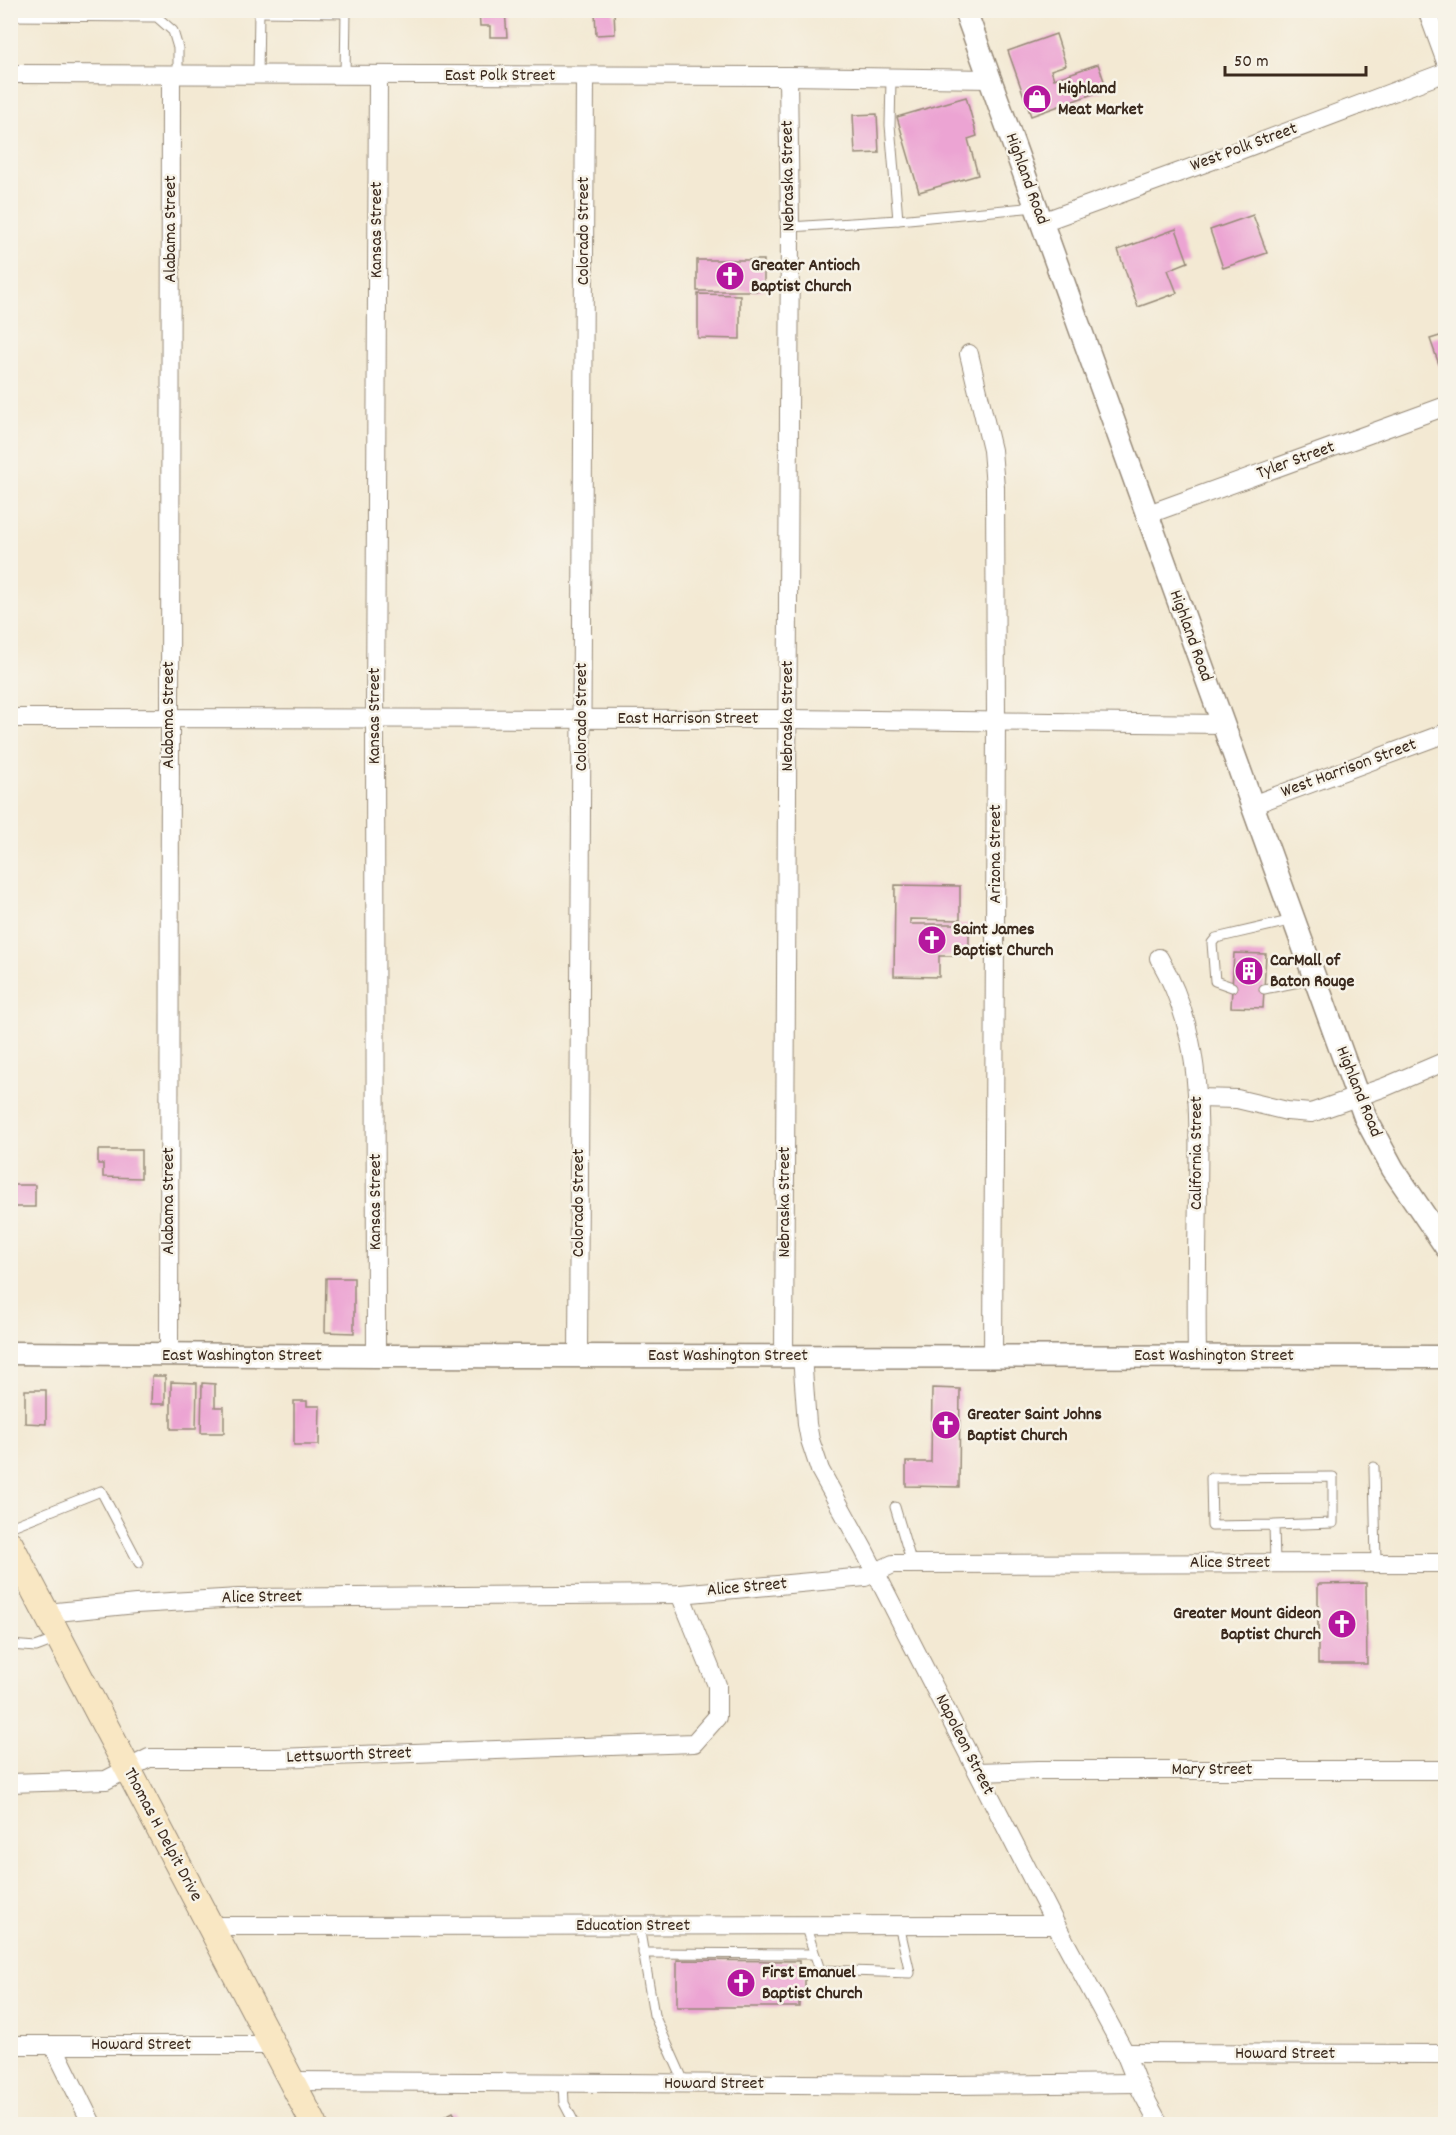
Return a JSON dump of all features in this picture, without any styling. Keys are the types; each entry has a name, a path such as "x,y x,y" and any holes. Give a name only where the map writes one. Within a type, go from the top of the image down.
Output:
{"main road":[{"name":"Thomas H Delpit Drive","path":"10,1544 314,2124"}],"street":[{"name":"Highland Road","path":"965,10 1365,1117 1383,1152 1438,1218 1446,1247"},
{"path":"1427,10 1446,62"},
{"name":"West Polk Street","path":"1039,215 1224,156 1446,72"},
{"name":"East Polk Street","path":"10,74 788,76 990,79"},
{"name":"Alabama Street","path":"169,1355 169,718 175,75"},
{"name":"Kansas Street","path":"376,1356 375,718 378,75"},
{"name":"Colorado Street","path":"578,1357 585,76"},
{"name":"Nebraska Street","path":"788,76 790,227 788,719 793,1356"},
{"name":"Arizona Street","path":"969,354 992,450 995,487 993,1356"},
{"name":"Tyler Street","path":"1146,515 1446,405"},
{"name":"East Harrison Street","path":"10,718 788,719 1222,724"},
{"name":"West Harrison Street","path":"1252,805 1446,733"},
{"name":"California Street","path":"1159,958 1173,982 1185,1016 1196,1073 1197,1356"},
{"path":"1197,1098 1237,1099 1287,1111 1311,1113 1358,1097 1446,1061"},
{"name":"East Washington Street","path":"10,1353 578,1357 1446,1357"},
{"name":"Napoleon Street","path":"793,1356 807,1424 820,1470 875,1572 1056,1925 1125,2053 1137,2083 1159,2124"},
{"name":"Alice Street","path":"47,1613 136,1604 239,1598 680,1594 865,1577 893,1564 1446,1563"},
{"name":"Lettsworth Street","path":"10,1783 106,1780 149,1758 278,1758 694,1743 717,1717 717,1685 680,1594"},
{"name":"Mary Street","path":"978,1772 1446,1770"},
{"name":"Education Street","path":"210,1926 1056,1925"},
{"name":"Howard Street","path":"10,2045 272,2044"},
{"path":"53,2045 93,2124"},
{"name":"Howard Street","path":"1125,2053 1446,2054"},
{"name":"Howard Street","path":"292,2081 952,2085 1137,2083"}],"lane":[{"path":"258,75 259,11 346,12 345,75"},
{"path":"10,16 157,17 173,31 178,48 175,75"},
{"path":"891,79 890,125 898,219"},
{"path":"790,227 898,219 1039,215"},
{"path":"1232,987 1215,981 1212,943 1216,938 1293,920"},
{"path":"1264,989 1314,979"},
{"path":"1374,1467 1376,1563"},
{"path":"1333,1477 1333,1523 1274,1525 1212,1526 1211,1478 1333,1477"},
{"path":"10,1527 101,1491 139,1563"},
{"path":"895,1507 912,1564"},
{"path":"1274,1525 1275,1563"},
{"path":"10,1645 36,1647 59,1638"},
{"path":"804,1925 820,1970 910,1973 899,1925"},
{"path":"639,1926 654,2015 684,2084"},
{"path":"643,1953 814,1953"},
{"path":"563,2083 564,2103 575,2124"}],"building":[{"path":"479,10 505,10 507,37 490,37 490,26 480,26"},
{"path":"595,10 614,10 615,34 596,35"},
{"path":"1056,34 1066,65 1051,70 1054,79 1098,64 1107,89 1031,116 1008,51"},
{"path":"966,97 977,136 968,139 978,175 919,192 897,117"},
{"path":"877,114 879,153 855,154 853,115"},
{"path":"1253,215 1267,253 1223,268 1210,230"},
{"path":"1176,229 1188,262 1168,270 1177,293 1138,307 1118,250"},
{"name":"Greater Antioch Baptist Church","path":"697,260 764,260 764,291 697,291"},
{"path":"698,294 740,295 740,339 698,338"},
{"path":"1446,334 1446,368 1441,370 1430,339"},
{"name":"Saint James Baptist Church","path":"895,885 960,886 960,920 910,919 910,924 969,924 969,956 939,956 939,977 894,976"},
{"name":"CarMall of Baton Rouge","path":"1234,953 1266,954 1263,1008 1231,1007"},
{"path":"98,1150 141,1150 141,1178 103,1177 103,1164 98,1164"},
{"path":"10,1185 35,1185 35,1207 10,1207"},
{"path":"326,1278 354,1278 354,1333 325,1332"},
{"path":"152,1376 165,1376 165,1404 151,1404"},
{"path":"171,1382 197,1383 196,1429 171,1429"},
{"path":"202,1383 215,1384 215,1407 224,1407 224,1433 201,1433"},
{"name":"Greater Saint Johns Baptist Church","path":"932,1388 960,1389 959,1487 906,1486 906,1462 931,1462"},
{"path":"25,1390 46,1390 46,1424 25,1423"},
{"path":"294,1401 307,1401 307,1406 320,1406 319,1445 294,1445"},
{"name":"Greater Mount Gideon Baptist Church","path":"1366,1583 1367,1664 1318,1664 1318,1584"},
{"name":"First Emanuel Baptist Church","path":"677,1960 799,1961 799,1973 805,1973 805,1993 799,1994 799,2007 677,2007"},
{"path":"453,2112 460,2124 430,2124"}],"place":[{"name":"Highland Meat Market","path":"1037,99"},
{"name":"Greater Antioch Baptist Church","path":"730,276"},
{"name":"Saint James Baptist Church","path":"932,940"},
{"name":"CarMall of Baton Rouge","path":"1249,971"},
{"name":"Greater Saint Johns Baptist Church","path":"946,1425"},
{"name":"Greater Mount Gideon Baptist Church","path":"1342,1624"},
{"name":"First Emanuel Baptist Church","path":"741,1983"}]}
